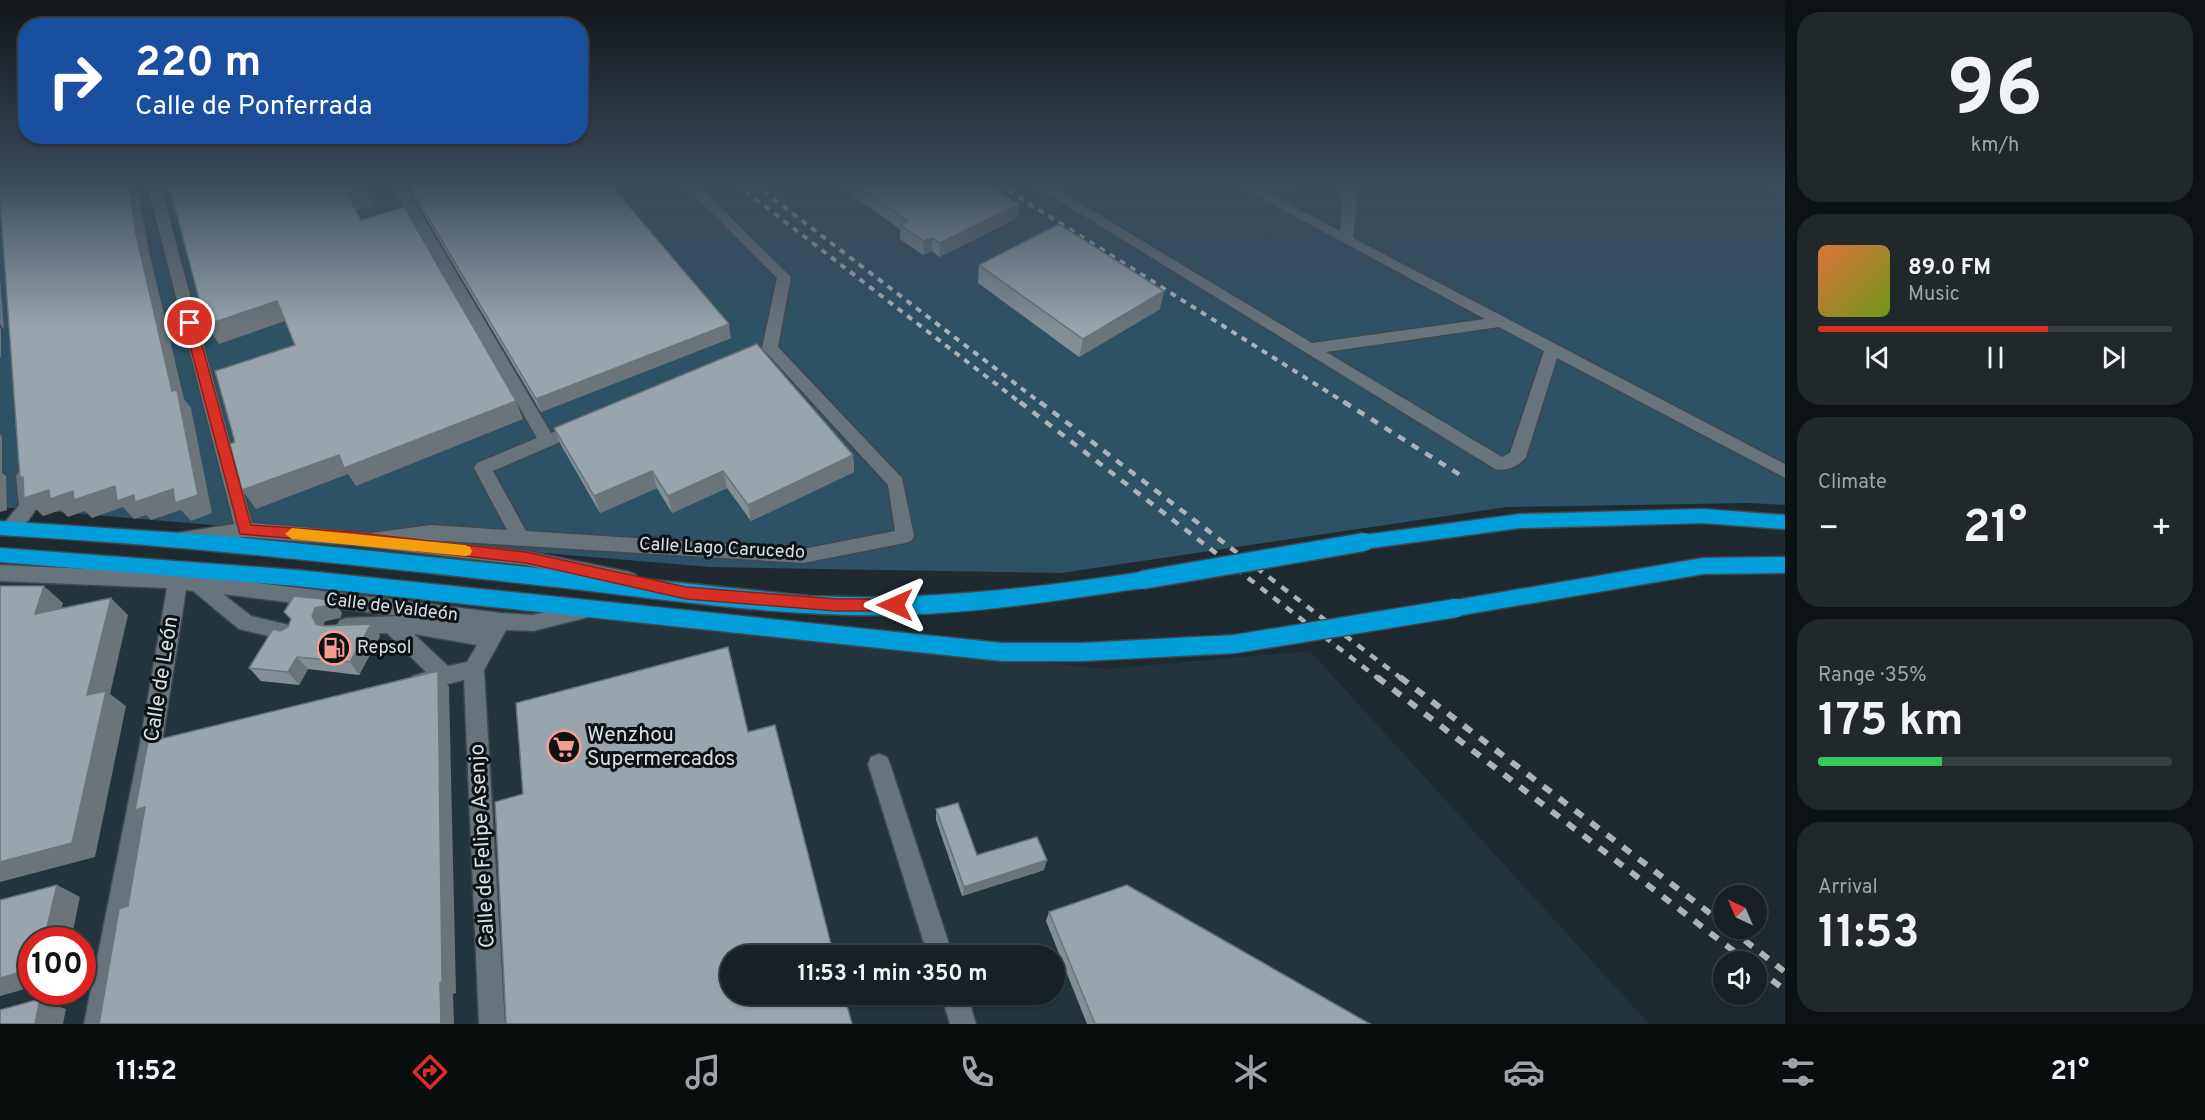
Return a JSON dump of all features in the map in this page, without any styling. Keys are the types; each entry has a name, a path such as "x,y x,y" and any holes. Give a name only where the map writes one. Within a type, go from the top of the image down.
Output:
{"highway":[{"path":"5,529 174,540 686,593 836,605 935,605 1041,595 1364,542 1520,521 1703,516 1785,522"},
{"path":"0,555 297,578 1002,652 1082,652 1235,644 1704,566 1785,566"}],"street":[{"path":"166,232 245,530"},
{"path":"425,232 547,441"},
{"name":"Calle Lago Carucedo","path":"372,540 431,532 803,556 905,536 896,483 765,350 784,277 738,232"},
{"path":"1116,232 1501,465 1517,457 1552,349"},
{"path":"1331,232 1785,472"},
{"path":"1346,240 1347,232"},
{"path":"1308,349 1501,322"},
{"path":"520,537 483,468 600,419"},
{"path":"5,529 28,507 25,465"},
{"path":"174,540 245,530 372,540 526,558 686,593"},
{"name":"Calle de Valdeón","path":"0,573 189,582 497,629"},
{"path":"189,582 246,623 290,633"},
{"name":"Calle de León","path":"98,1024 160,746 189,582"},
{"name":"Calle de Valdeón","path":"334,628 378,623 442,629 477,638 497,629 585,610"},
{"name":"Calle de Valdeón","path":"391,624 444,676"},
{"path":"398,687 474,669 497,629"},
{"name":"Calle de Felipe Asenjo","path":"474,669 492,1024"},
{"path":"879,764 937,945"},
{"path":"957,1005 963,1024"}],"shaded area":[{"path":"0,232 1785,232 1785,505 1750,503 1507,507 1061,573 710,567 0,507"},
{"path":"0,568 732,630 1105,669 1310,651 1649,1024 0,1024"}],"building":[{"path":"2,232 136,232 172,391 177,390 198,495 175,503 173,489 135,502 134,495 117,501 115,486 74,500 73,491 50,499 49,490 24,498 23,477 20,478"},
{"path":"181,232 418,232 516,401 344,468 339,455 242,490 230,444 235,442 215,371 295,345 277,301 206,325"},
{"path":"437,232 651,232 729,324 536,399"},
{"path":"910,232 963,232 940,243 932,238 924,241"},
{"path":"1044,232 1071,232 1164,291 1083,339 979,265"},
{"path":"757,344 853,455 748,505 723,471 668,496 652,471 594,496 554,428"},
{"path":"0,586 44,586 35,614 111,598 87,695 106,691 72,843 0,862"},
{"path":"294,596 332,600 330,605 315,608 312,616 316,624 324,626 371,624 350,662 297,657 288,672 249,668 273,629 280,631 288,627 291,619 284,612"},
{"path":"728,647 748,732 775,725 831,945 720,945 720,1005 847,1005 852,1024 506,1024 495,802 523,794 516,703"},
{"path":"438,671 441,1024 99,1024 119,909 128,906 145,807 135,810 148,742"},
{"path":"958,803 977,855 1037,837 1047,860 964,887 936,809"},
{"path":"57,885 47,927 18,927 18,973 0,978 0,900"},
{"path":"1127,885 1370,1024 1095,1024 1065,951 1065,945 1063,945 1049,912"},
{"path":"18,1005 39,1005 35,1024 0,1024 0,1010"}],"railway":[{"path":"798,232 1022,404"},
{"path":"817,232 1042,404"},
{"path":"1074,232 1347,404"},
{"path":"1020,402 1379,679"},
{"path":"1040,402 1402,679"},
{"path":"1344,402 1465,478"},
{"path":"1377,677 1734,951"},
{"path":"1400,677 1713,916"},
{"path":"1743,939 1785,972"},
{"path":"1767,976 1785,990"}],"slow traffic":[{"path":"292,534 465,551"}],"place":[{"name":"Repsol","path":"334,648"},
{"name":"Wenzhou Supermercados","path":"564,747"}],"route":[{"path":"190,323 245,530 351,538 526,558 686,593 836,605 895,605"}]}
